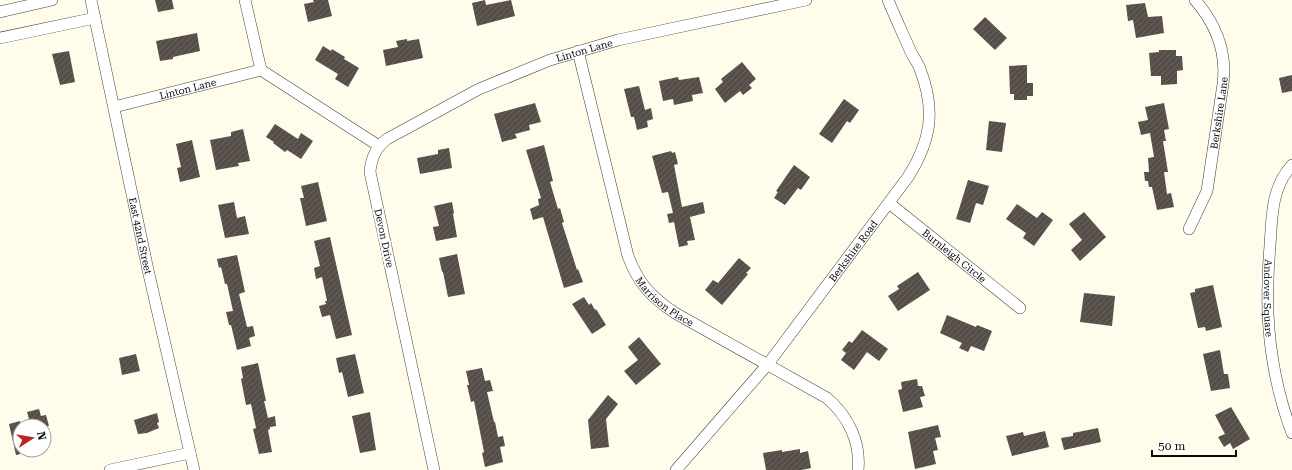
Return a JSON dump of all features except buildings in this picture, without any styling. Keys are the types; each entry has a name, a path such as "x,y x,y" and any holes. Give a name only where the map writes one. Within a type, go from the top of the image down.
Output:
{"street":[{"path":"0,12 52,0"},
{"name":"East 42nd Street","path":"91,0 148,270 194,470"},
{"path":"245,0 261,70 379,146"},
{"name":"Linton Lane","path":"379,146 387,139 479,89 531,67 578,51 632,36 806,0"},
{"name":"Berkshire Road","path":"676,470 768,364 917,164 926,139 930,113 929,103 925,82 920,68 888,0"},
{"name":"Berkshire Lane","path":"1189,229 1208,191 1224,84 1222,47 1215,27 1207,14 1195,0"},
{"path":"0,38 95,18"},
{"name":"Marrison Place","path":"578,51 628,256 636,276 649,293 666,308 827,398 838,408 848,421 856,440 858,451 858,470"},
{"name":"Linton Lane","path":"114,107 261,70"},
{"name":"Devon Drive","path":"379,146 370,166 370,172 434,470"},
{"name":"Andover Square","path":"1292,166 1282,178 1274,196 1268,281 1269,332 1273,358 1280,394 1292,433"},
{"name":"Burnleigh Circle","path":"889,202 1020,308"},
{"path":"110,470 190,453"}]}
